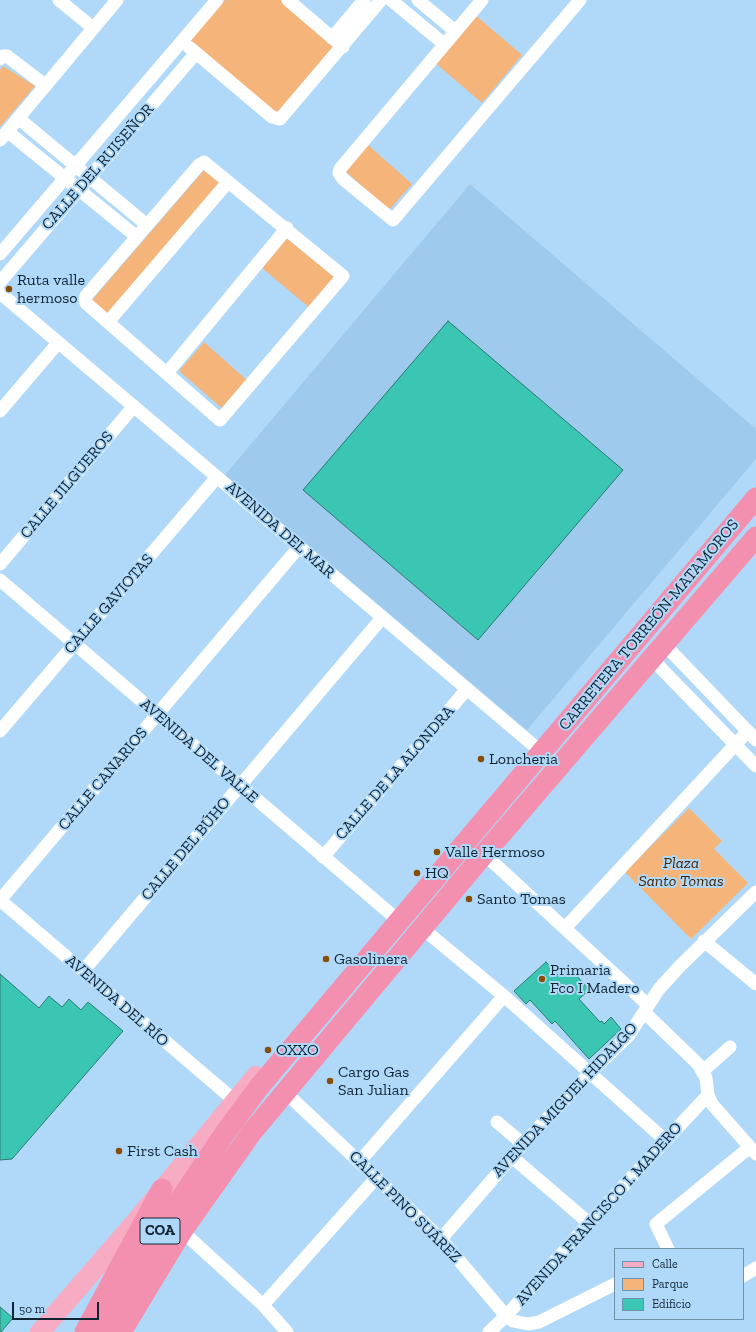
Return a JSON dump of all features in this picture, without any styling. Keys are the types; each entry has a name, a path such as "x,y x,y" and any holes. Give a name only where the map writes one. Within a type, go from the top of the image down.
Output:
{"highway":[{"name":"CARRETERA TORREÓN-MATAMOROS","path":"324,1009 756,498"},
{"path":"121,1332 182,1231 247,1138 484,854 756,537"},
{"name":"COA","path":"101,1332 178,1203 225,1133 259,1087 324,1009"},
{"path":"85,1332 162,1189"}],"main road":[{"path":"40,1332 278,1050 324,1009"}],"street":[{"path":"59,0 93,28"},
{"path":"117,0 4,135 66,178 137,237"},
{"name":"CALLE DEL RUISEÑOR","path":"0,254 217,0"},
{"path":"288,0 342,47"},
{"path":"332,38 364,0"},
{"path":"182,41 276,119 283,116 381,0"},
{"path":"391,0 444,44"},
{"path":"418,0 455,31"},
{"path":"482,0 340,169 339,173 343,179 394,220 580,0"},
{"name":"CALLE DEL RUISEÑOR","path":"0,282 196,53"},
{"path":"0,59 3,56 7,56 45,85"},
{"path":"18,118 147,225"},
{"path":"201,163 206,164 228,182 287,228 344,276 220,420 86,303 86,296 201,163"},
{"path":"108,322 228,182"},
{"path":"167,373 287,228"},
{"name":"AVENIDA DEL MAR","path":"0,293 559,767"},
{"path":"0,410 58,343"},
{"name":"CALLE JILGUEROS","path":"0,564 134,406"},
{"name":"CALLE GAVIOTAS","path":"0,730 217,477"},
{"name":"CALLE CANARIOS","path":"0,900 299,547"},
{"name":"AVENIDA DEL VALLE","path":"0,580 399,921"},
{"name":"CALLE DEL BÚHO","path":"83,971 382,618"},
{"path":"565,928 735,744 752,736 658,651"},
{"path":"658,651 735,744 756,766"},
{"name":"CALLE DE LA ALONDRA","path":"323,857 467,689"},
{"path":"484,854 565,928 646,1008 691,1057 706,1078 708,1095 715,1108 753,1151 656,1224 668,1248"},
{"name":"AVENIDA MIGUEL HIDALGO","path":"441,1239 523,1144 590,1073 629,1035 646,1008 680,966 756,892"},
{"name":"AVENIDA DEL RÍO","path":"0,900 235,1101"},
{"path":"422,928 504,996 665,1140"},
{"path":"704,941 756,984"},
{"path":"360,1161 504,996"},
{"path":"703,1072 730,1047"},
{"name":"CALLE PINO SUÁREZ","path":"285,1092 360,1161 441,1239 506,1316 520,1324 538,1322 614,1284"},
{"name":"AVENIDA FRANCISCO I. MADERO","path":"489,1332 506,1316 589,1223 708,1095"},
{"path":"497,1122 523,1144"},
{"path":"512,1157 589,1223"},
{"path":"263,1305 376,1177"},
{"path":"182,1231 263,1305 287,1332"}],"shaded area":[{"path":"470,184 756,429 756,459 527,730 225,475"}],"green space":[{"path":"225,0 281,0 337,48 278,117 189,41"},
{"path":"474,14 522,55 482,103 434,62"},
{"path":"3,66 35,86 0,127 0,70"},
{"path":"367,144 412,184 389,210 344,170"},
{"path":"204,170 220,183 109,315 92,300"},
{"path":"287,238 336,278 311,309 262,268"},
{"path":"204,342 249,382 224,410 179,371"},
{"name":"Plaza Santo Tomas","path":"689,808 722,841 714,849 748,883 691,939 625,872"}],"building":[{"path":"448,321 623,470 478,640 303,490"},
{"path":"546,962 560,977 570,968 589,990 579,999 600,1022 602,1021 604,1024 611,1017 621,1029 589,1059 555,1021 552,1024 530,1000 526,1004 514,991"},
{"path":"0,974 39,1008 49,996 62,1007 69,999 81,1010 88,1002 123,1031 12,1159 0,1160"},
{"path":"0,1307 13,1318 1,1332 0,1332"}],"place":[{"name":"Ruta valle hermoso","path":"9,289"},
{"name":"Loncheria","path":"481,759"},
{"name":"Valle Hermoso","path":"437,852"},
{"name":"HQ","path":"417,873"},
{"name":"Santo Tomas","path":"469,899"},
{"name":"Gasolinera","path":"326,959"},
{"name":"Primaria Fco I Madero","path":"542,979"},
{"name":"OXXO","path":"268,1050"},
{"name":"Cargo Gas San Julian","path":"330,1081"},
{"name":"First Cash","path":"119,1151"}]}
